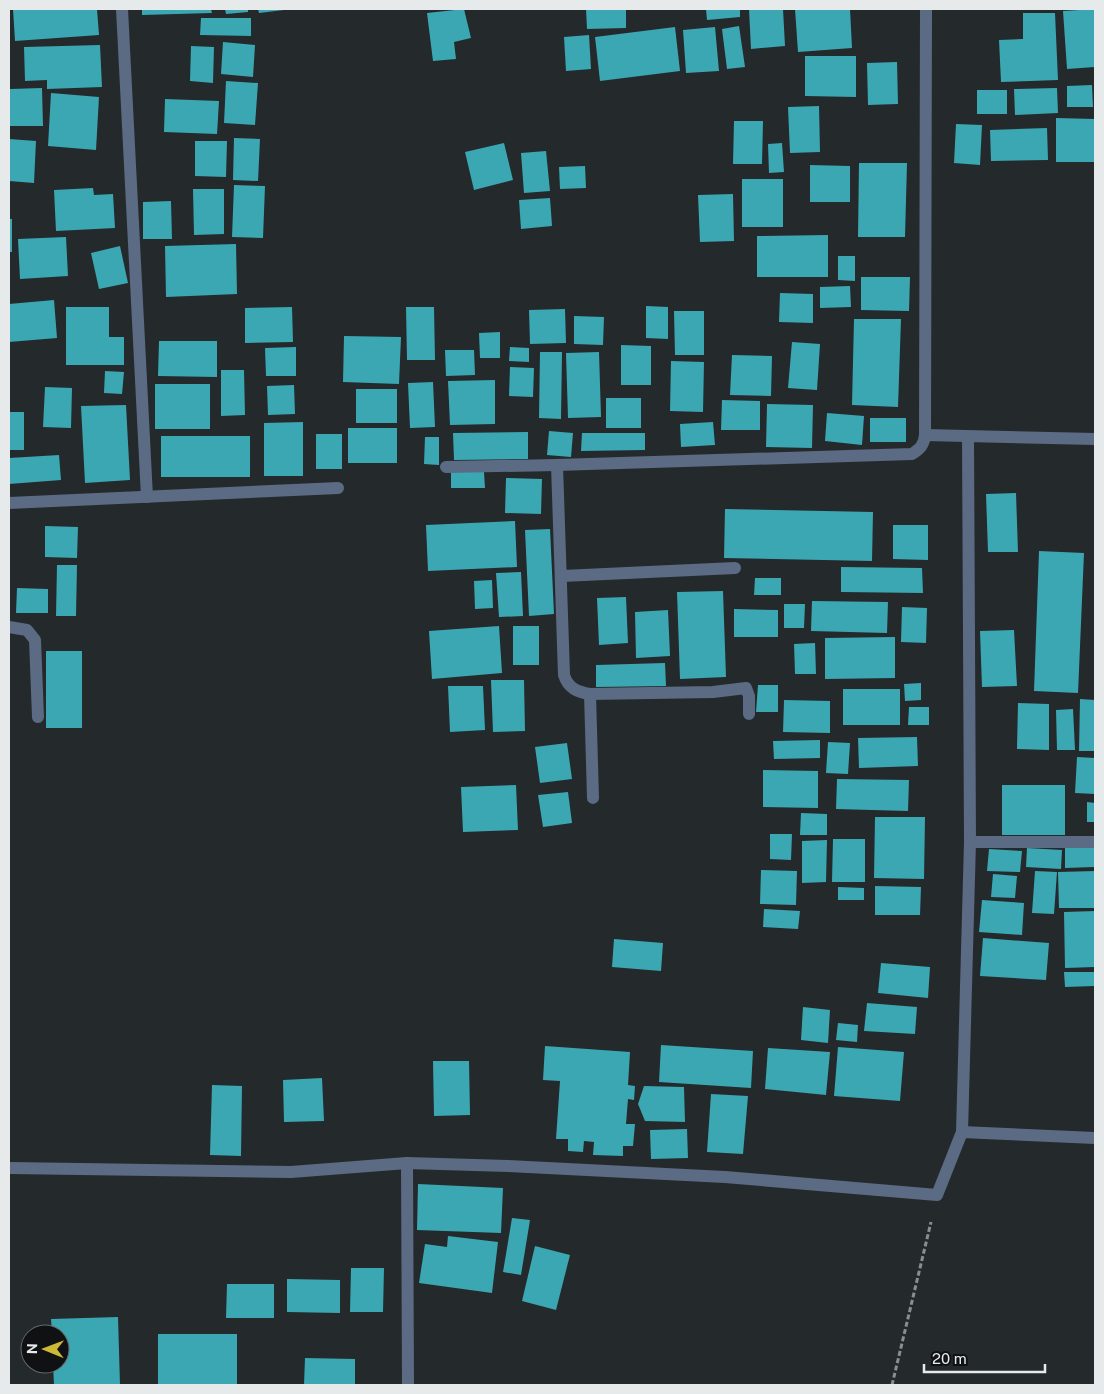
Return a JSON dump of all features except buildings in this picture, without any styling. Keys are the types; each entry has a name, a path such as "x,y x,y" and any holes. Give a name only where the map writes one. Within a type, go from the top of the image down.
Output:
{"street":[{"path":"122,9 148,497"},
{"path":"446,467 557,466 912,454 919,450 923,445 925,435 926,9"},
{"path":"925,435 1095,439"},
{"path":"9,1168 290,1172 407,1163 726,1177 937,1195 962,1132 970,842 968,437"},
{"path":"557,466 564,675 566,683 578,692 590,694 713,692 746,688 749,696 749,714"},
{"path":"9,503 338,488"},
{"path":"562,576 735,568"},
{"path":"9,627 27,630 35,640 38,717"},
{"path":"590,694 593,798"},
{"path":"970,842 1095,842"},
{"path":"962,1132 1095,1138"},
{"path":"407,1163 408,1385"}],"path":[{"path":"892,1385 937,1195"}]}
